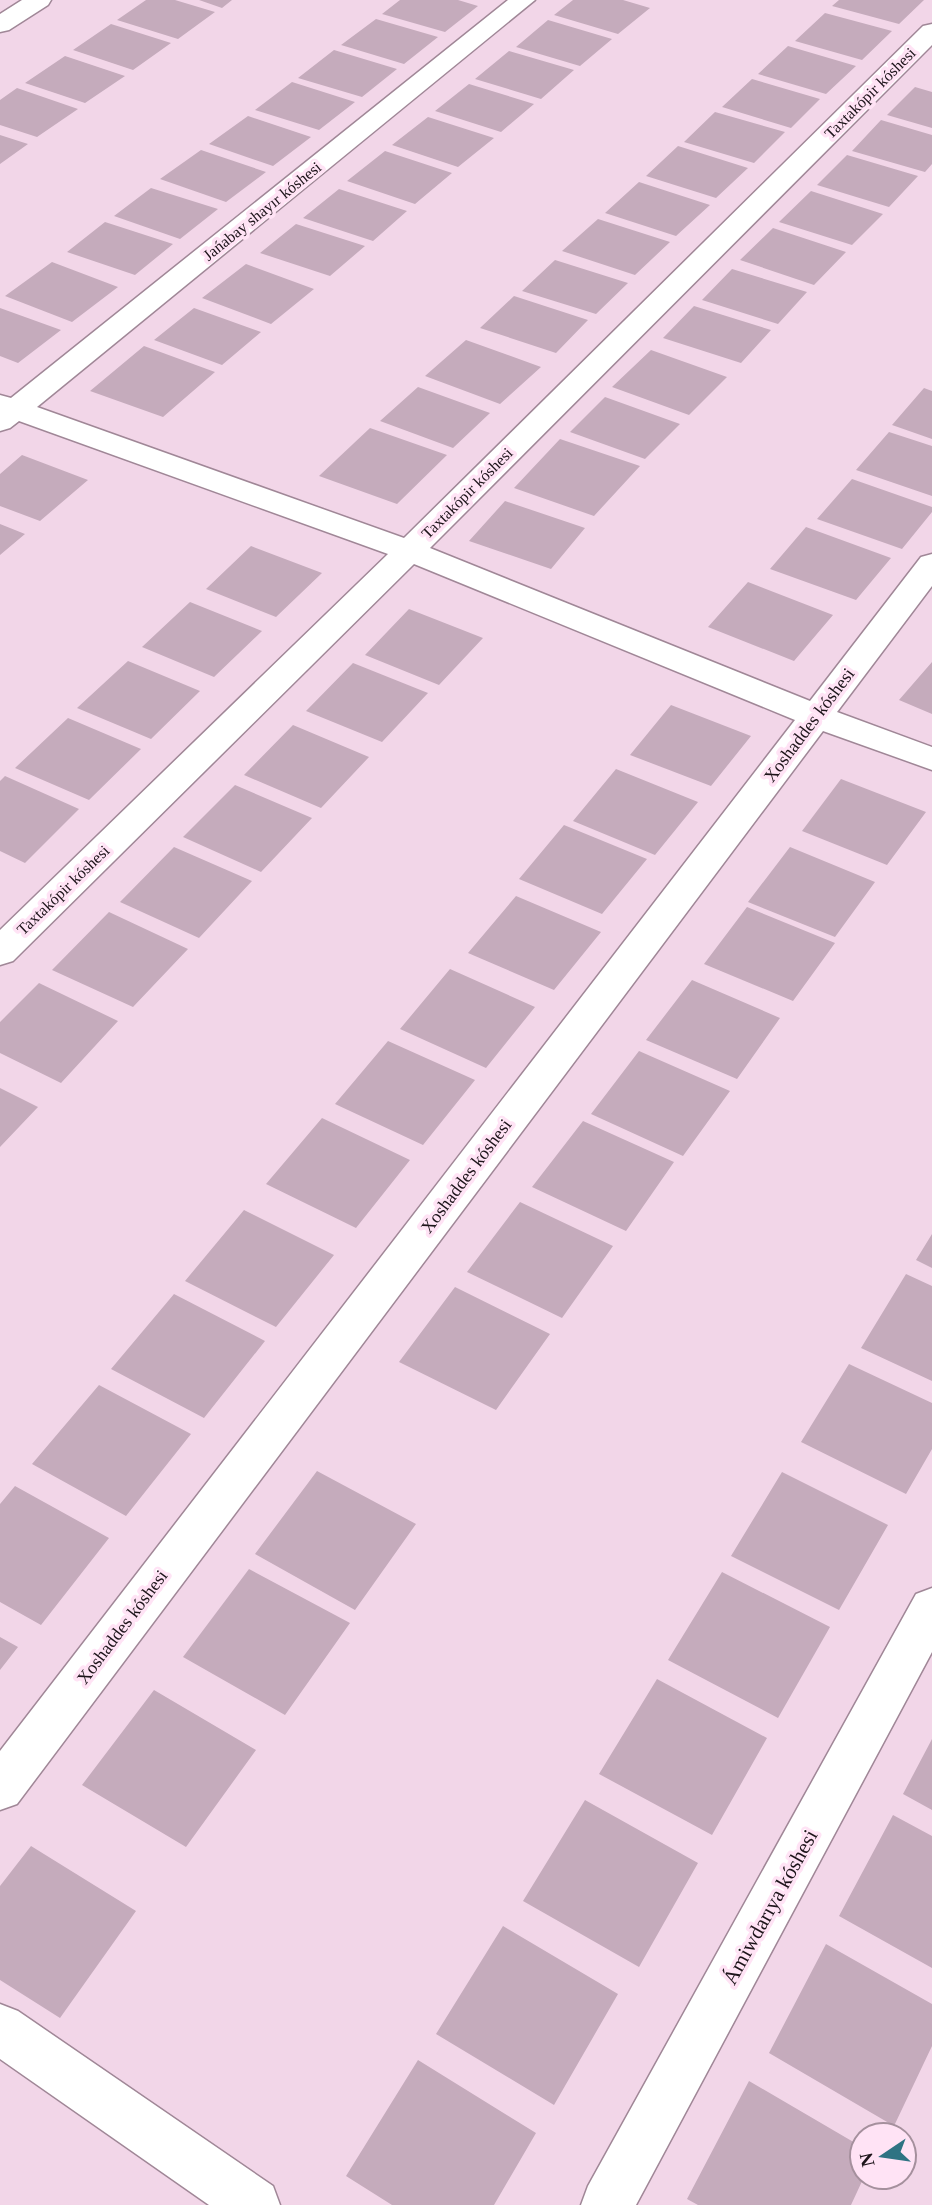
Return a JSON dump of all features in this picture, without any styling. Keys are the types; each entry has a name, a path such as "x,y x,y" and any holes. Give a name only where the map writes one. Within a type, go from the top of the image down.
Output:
{"street":[{"path":"0,25 39,0"},
{"name":"Jańabay shayır kóshesi","path":"5,412 523,0"},
{"name":"Taxtakópir kóshesi","path":"0,952 409,551 932,31"},
{"path":"5,412 409,551 816,716 932,759"},
{"name":"Xoshaddes kóshesi","path":"0,1788 932,564"},
{"name":"Ámiwdarıya kóshesi","path":"607,2205 932,1608"},
{"path":"0,2029 254,2205"}],"building":[{"path":"146,0 175,0 215,12 178,39 117,20"},
{"path":"199,0 232,0 222,8"},
{"path":"400,0 458,0 478,6 445,32 382,14"},
{"path":"573,0 623,0 650,8 618,34 554,15"},
{"path":"839,0 924,0 899,24 832,6"},
{"path":"825,13 892,31 862,60 795,41"},
{"path":"376,19 438,37 404,64 341,45"},
{"path":"548,20 612,39 580,66 516,47"},
{"path":"111,24 171,43 133,70 73,50"},
{"path":"788,46 856,66 826,94 758,74"},
{"path":"334,50 397,69 362,97 298,78"},
{"path":"509,51 574,70 541,99 475,79"},
{"path":"65,56 125,76 85,103 25,83"},
{"path":"752,79 820,99 791,128 722,107"},
{"path":"292,82 355,102 319,130 255,110"},
{"path":"469,84 534,104 501,132 435,111"},
{"path":"915,87 932,92 932,128 887,115"},
{"path":"17,88 78,109 37,137 0,125 0,100"},
{"path":"715,112 785,132 754,163 684,142"},
{"path":"248,116 311,137 273,166 209,144"},
{"path":"428,117 494,138 458,167 392,145"},
{"path":"881,120 932,135 932,164 925,172 852,151"},
{"path":"0,135 28,144 0,164"},
{"path":"678,146 748,168 716,198 646,176"},
{"path":"201,150 266,172 226,202 160,179"},
{"path":"385,151 452,173 415,204 347,181"},
{"path":"847,155 918,176 889,207 817,185"},
{"path":"639,182 710,205 676,236 605,213"},
{"path":"151,188 218,209 180,239 114,216"},
{"path":"339,189 407,211 373,241 303,218"},
{"path":"811,191 883,214 852,245 779,222"},
{"path":"598,219 670,242 635,275 562,251"},
{"path":"105,222 173,244 135,275 67,252"},
{"path":"296,224 365,246 330,276 260,253"},
{"path":"773,228 846,252 814,285 740,260"},
{"path":"555,260 628,283 596,314 522,291"},
{"path":"52,262 118,287 72,322 5,296"},
{"path":"246,264 314,289 271,324 202,298"},
{"path":"732,269 807,292 778,324 702,300"},
{"path":"514,296 588,320 556,353 480,328"},
{"path":"694,306 771,330 741,363 663,338"},
{"path":"0,308 61,330 18,363 0,356"},
{"path":"194,308 261,332 222,365 154,340"},
{"path":"466,340 541,367 500,404 425,376"},
{"path":"144,346 215,372 163,417 90,391"},
{"path":"651,350 727,377 689,415 612,387"},
{"path":"418,387 490,413 453,448 380,421"},
{"path":"924,388 932,391 932,439 892,425"},
{"path":"605,397 680,424 645,459 570,432"},
{"path":"370,428 447,455 397,504 319,476"},
{"path":"889,432 932,446 932,496 856,470"},
{"path":"560,439 640,466 594,516 514,488"},
{"path":"22,455 88,480 40,521 0,506 0,474"},
{"path":"852,479 932,507 932,512 902,549 817,519"},
{"path":"505,501 585,528 551,569 469,541"},
{"path":"0,524 25,534 0,555"},
{"path":"806,527 891,558 856,600 770,569"},
{"path":"251,546 322,573 276,617 206,589"},
{"path":"748,582 833,615 794,661 708,627"},
{"path":"190,602 262,631 214,677 142,647"},
{"path":"409,609 483,638 439,685 365,655"},
{"path":"128,661 200,691 151,739 77,708"},
{"path":"932,662 932,714 899,700"},
{"path":"353,663 428,693 382,742 306,711"},
{"path":"671,705 751,736 711,786 630,755"},
{"path":"68,718 141,749 89,800 15,768"},
{"path":"293,725 369,757 321,808 244,775"},
{"path":"616,769 698,802 655,855 573,821"},
{"path":"5,776 79,809 25,863 0,851 0,781"},
{"path":"841,779 926,812 887,865 802,831"},
{"path":"235,785 312,818 261,872 183,837"},
{"path":"564,825 647,859 602,914 519,879"},
{"path":"174,847 252,881 199,938 120,902"},
{"path":"790,847 875,882 835,937 748,902"},
{"path":"516,896 601,932 554,990 468,953"},
{"path":"747,907 835,943 793,1001 704,964"},
{"path":"109,912 188,949 133,1007 52,970"},
{"path":"450,969 535,1007 486,1068 400,1029"},
{"path":"692,980 780,1018 737,1079 646,1040"},
{"path":"39,983 118,1021 61,1083 0,1053 0,1022"},
{"path":"388,1041 475,1080 423,1145 335,1104"},
{"path":"639,1051 730,1091 683,1156 591,1114"},
{"path":"0,1088 38,1107 0,1147"},
{"path":"322,1118 410,1160 356,1228 266,1184"},
{"path":"583,1121 674,1162 626,1231 532,1187"},
{"path":"520,1202 613,1246 562,1318 467,1272"},
{"path":"244,1210 334,1255 276,1327 185,1281"},
{"path":"932,1234 932,1268 916,1260"},
{"path":"906,1274 932,1286 932,1381 861,1348"},
{"path":"455,1287 550,1334 496,1410 399,1362"},
{"path":"174,1294 265,1341 204,1418 111,1369"},
{"path":"849,1364 932,1403 932,1449 906,1494 801,1442"},
{"path":"99,1385 191,1434 126,1516 32,1464"},
{"path":"317,1471 416,1524 355,1610 255,1554"},
{"path":"782,1472 888,1525 839,1610 731,1556"},
{"path":"15,1486 109,1538 41,1625 0,1602 0,1504"},
{"path":"249,1569 350,1623 285,1715 183,1657"},
{"path":"722,1572 830,1627 778,1718 668,1660"},
{"path":"0,1637 18,1647 0,1670"},
{"path":"657,1679 767,1738 712,1835 599,1774"},
{"path":"154,1690 256,1750 186,1847 82,1785"},
{"path":"932,1739 932,1810 903,1794"},
{"path":"585,1800 698,1863 639,1967 523,1901"},
{"path":"893,1815 932,1836 932,1968 839,1916"},
{"path":"31,1846 136,1911 60,2018 0,1980 0,1886"},
{"path":"503,1926 618,1994 554,2105 436,2034"},
{"path":"826,1944 932,2004 932,2046 896,2121 885,2121 769,2053"},
{"path":"418,2060 536,2133 494,2205 392,2205 346,2176"},
{"path":"749,2081 848,2139 848,2191 858,2191 851,2205 698,2205 687,2199"}]}
